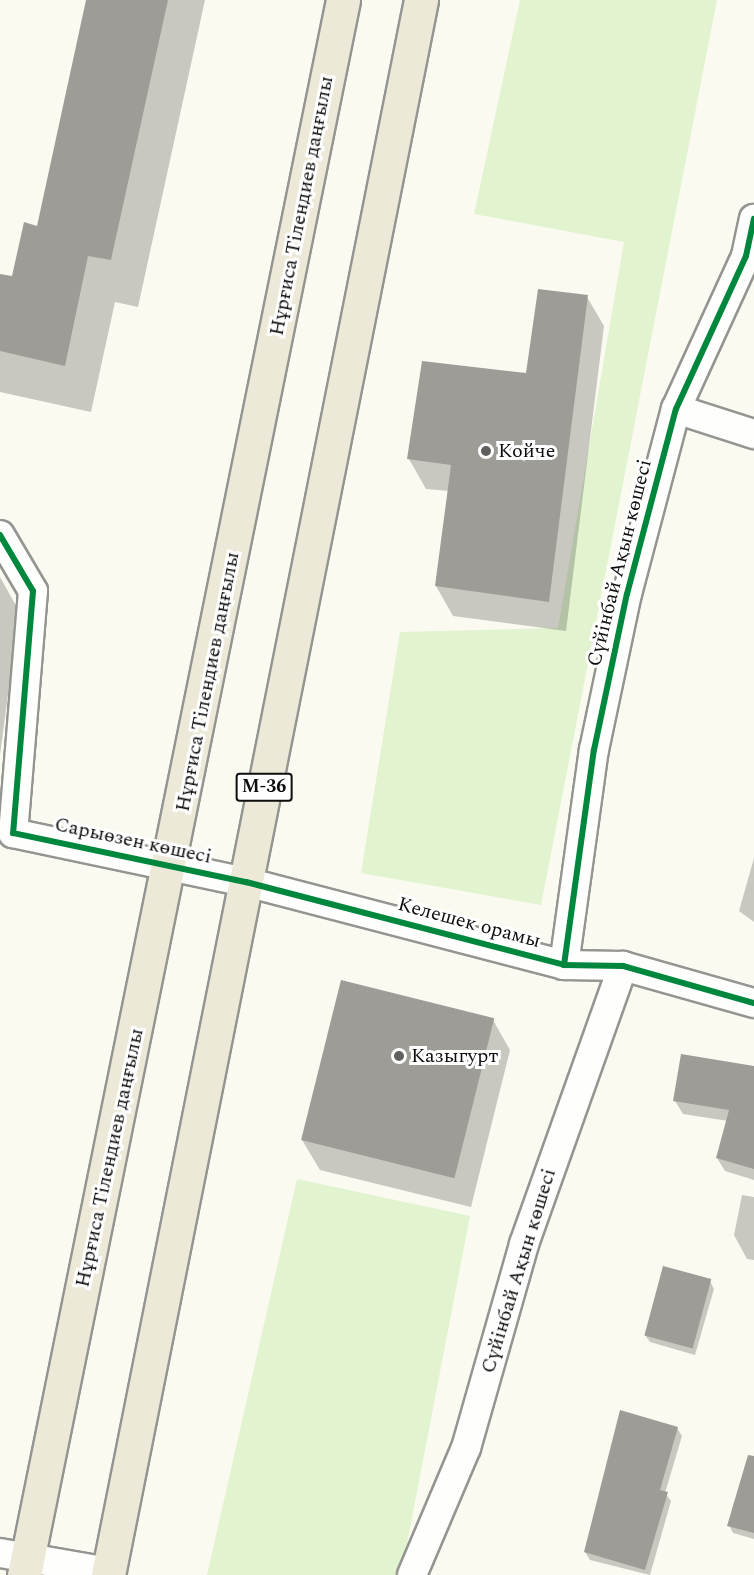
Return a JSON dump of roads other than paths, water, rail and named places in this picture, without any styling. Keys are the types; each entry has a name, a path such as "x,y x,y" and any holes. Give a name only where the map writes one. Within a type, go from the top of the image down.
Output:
{"main road":[{"name":"Нұрғиса Тілендиев даңғылы","path":"17,1562 171,867 343,0"},
{"name":"M-36","path":"108,1574 421,0"}],"street":[{"name":"Сүйінбай Ақын көшесі","path":"564,965 594,750 627,594 676,409 746,256 754,219"},
{"path":"676,409 754,434"},
{"name":"Сарыөзен көшесі","path":"0,535 33,591 13,833 246,882"},
{"name":"Келешек орамы","path":"246,882 564,965 623,966 754,1003"},
{"name":"Сүйінбай Ақын көшесі","path":"419,1573 466,1448 524,1244 623,966"},
{"path":"17,1562 108,1574"}],"place":[{"name":"Койче","path":"486,451"},
{"name":"Казыгурт","path":"399,1056"}]}
